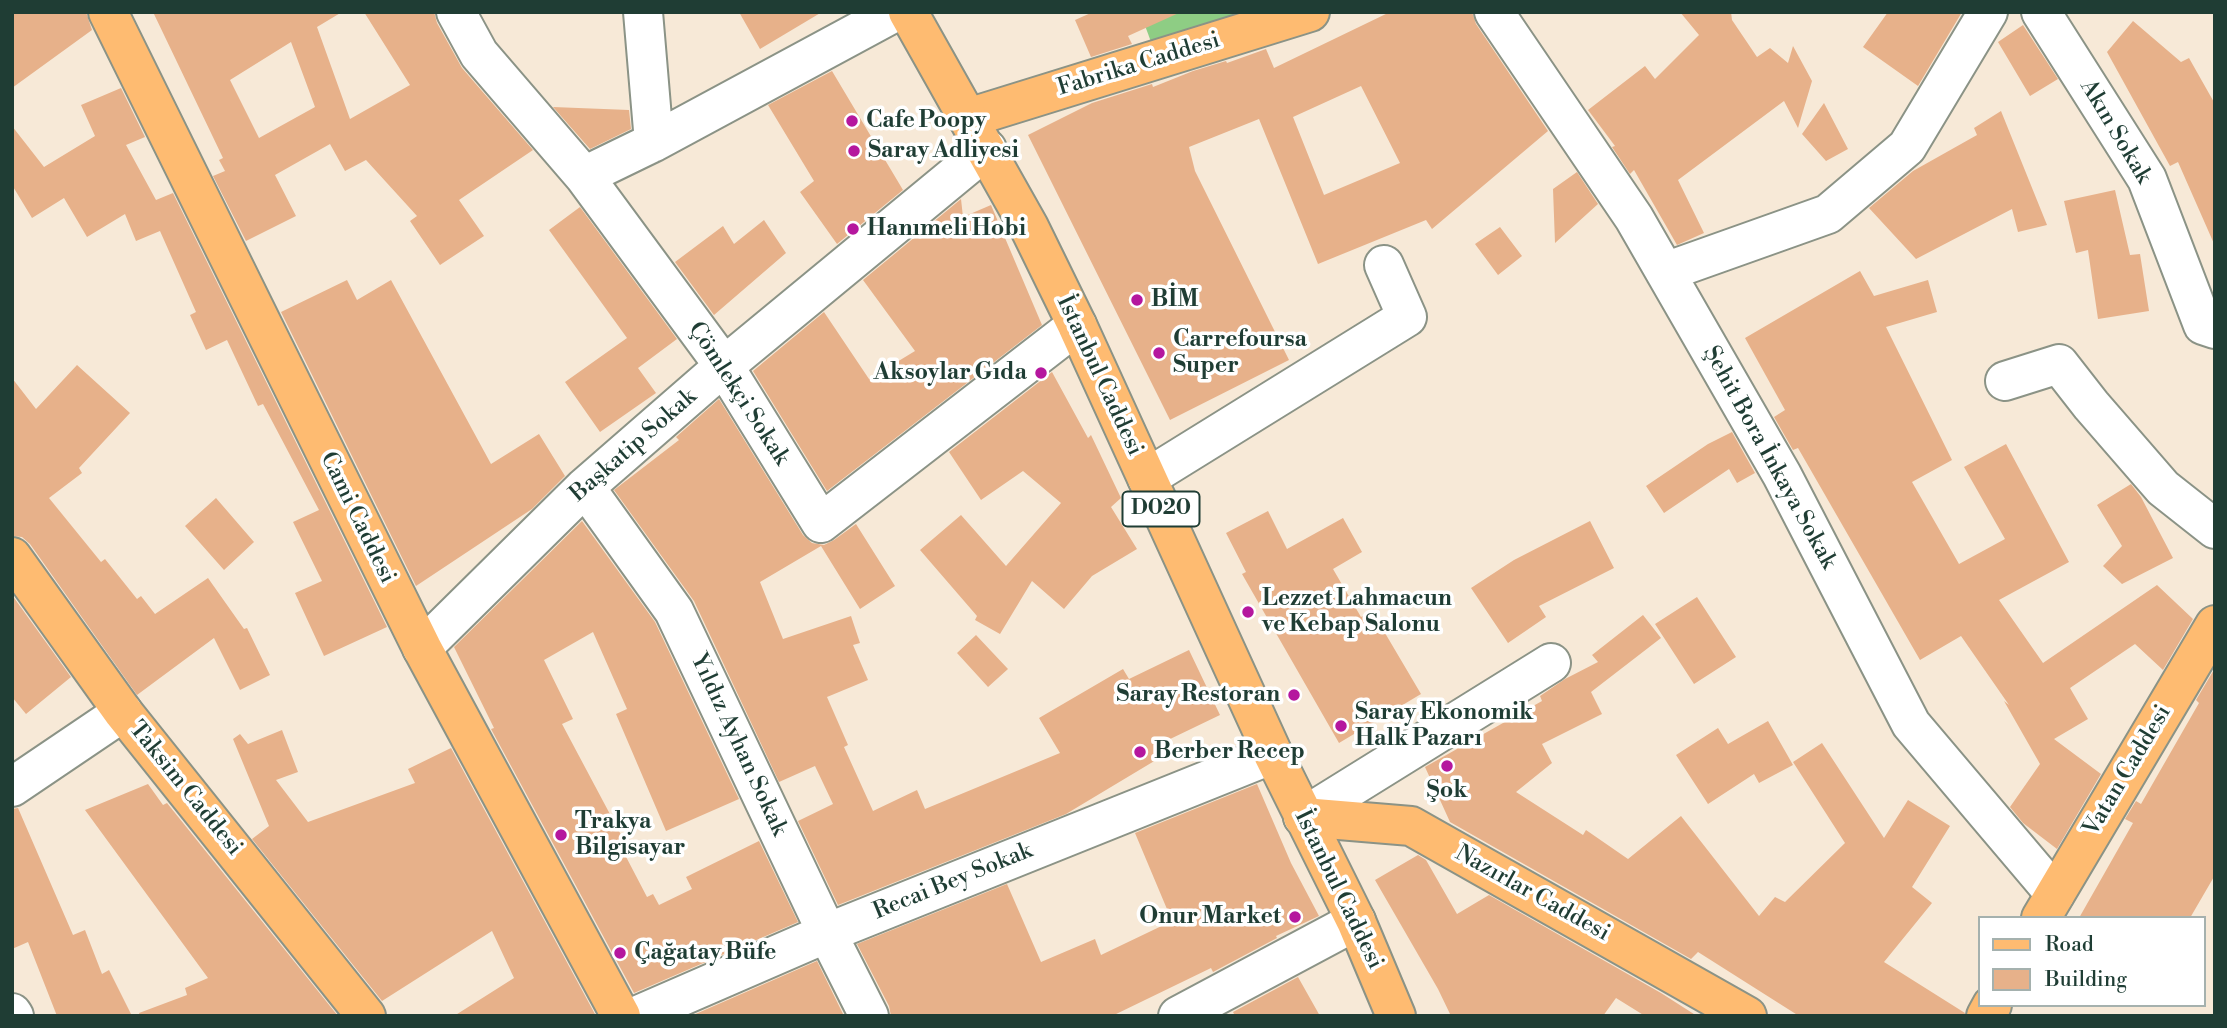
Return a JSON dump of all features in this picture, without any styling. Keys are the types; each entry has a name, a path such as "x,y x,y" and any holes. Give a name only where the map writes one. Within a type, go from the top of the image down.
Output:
{"main road":[{"name":"Cami Caddesi","path":"108,12 422,648 621,1016"},
{"name":"Fabrika Caddesi","path":"977,133 1310,12"},
{"name":"İstanbul Caddesi","path":"907,13 1029,227 1077,325 1273,754 1356,921 1396,1016"},
{"name":"Taksim Caddesi","path":"12,557 124,712 366,1016"},
{"name":"Vatan Caddesi","path":"2048,906 2215,625"},
{"name":"Nazırlar Caddesi","path":"1303,817 1411,826 1747,1016"}],"street":[{"name":"Çömlekçi Sokak","path":"456,12 479,54 584,176 724,366 821,523 1077,325"},
{"path":"643,12 654,142"},
{"name":"Şehit Bora İnkaya Sokak","path":"1494,12 1634,218 1782,475 1911,724 2048,906"},
{"path":"1665,272 1828,214 1907,147 1988,12"},
{"name":"Akın Sokak","path":"2041,12 2147,179 2203,325 2215,329"},
{"path":"584,176 907,13"},
{"name":"Başkatip Sokak","path":"422,648 585,487 724,366 977,133"},
{"path":"1147,478 1408,317 1384,265"},
{"path":"2005,381 2059,364 2163,488 2215,529"},
{"name":"Yıldız Ayhan Sokak","path":"585,487 674,611 869,1016"},
{"path":"1303,817 1551,663"},
{"path":"12,787 124,712"},
{"name":"Recai Bey Sokak","path":"636,1016 827,933 1273,754"},
{"path":"1178,1016 1356,921"}],"green space":[{"path":"1140,12 1280,12 1154,50"}],"building":[{"path":"12,12 86,12 92,30 12,88"},
{"path":"153,12 342,12 317,27 350,119 410,85 364,12 434,12 437,23 462,68 533,150 459,200 484,236 440,265 410,221 417,216 366,160 345,171 330,144 275,175 296,216 246,241 213,176 225,171 219,160 223,158","holes":["291,42 315,107 259,138 230,80"]},
{"path":"739,12 822,12 760,49"},
{"path":"1093,12 1181,12 1128,36 1132,44 1091,57 1075,20"},
{"path":"1390,12 1472,12 1476,24 1548,131 1432,229 1426,220 1318,264 1259,119 1189,147 1195,171 1289,360 1170,420 1028,135 1092,103 1152,84 1153,87 1193,71 1226,61 1227,63 1266,49 1274,68","holes":["1361,86 1400,163 1324,195 1293,117"]},
{"path":"1680,12 1731,12 1732,20 1757,57 1770,48 1788,63 1793,46 1812,81 1798,128 1784,101 1678,180 1704,233 1677,245 1634,170 1630,174 1612,147 1615,146 1588,110 1645,66 1655,79 1699,35"},
{"path":"1888,12 1962,12 1918,86 1863,47"},
{"path":"2133,21 2181,62 2189,58 2215,104 2215,246 2178,162 2170,166 2107,52"},
{"path":"2023,25 2058,79 2030,96 1998,42"},
{"path":"832,71 903,190 837,244 800,192 814,181 768,105"},
{"path":"121,88 145,137 126,145 156,200 173,193 387,627 324,656 295,593 322,581 293,522 319,510 263,404 258,406 227,340 206,350 190,315 196,312 160,231 136,241 125,214 87,237 64,198 32,218 12,185 12,126 44,167 95,136 81,105"},
{"path":"1824,103 1848,149 1826,161 1802,134"},
{"path":"553,107 629,110 631,129 590,149"},
{"path":"2001,111 2047,225 2018,232 2012,209 1916,259 1869,208 1913,171 1977,135 1974,128"},
{"path":"1577,172 1598,204 1555,243 1553,189"},
{"path":"2115,190 2130,255 2140,254 2149,311 2098,319 2088,250 2076,253 2064,201"},
{"path":"961,199 963,217 991,205 1042,325 827,491 753,371 824,312 869,379 915,351 863,280"},
{"path":"580,207 677,339 638,368 656,393 600,432 565,382 627,338 549,230"},
{"path":"764,220 786,253 714,315 675,262 723,226 734,244"},
{"path":"1500,227 1522,256 1498,275 1475,244"},
{"path":"1860,271 1874,296 1928,280 1937,312 1886,327 1952,460 1912,482 1959,564 2005,539 1964,467 2006,444 2069,562 1999,600 2043,663 2157,585 2193,619 2163,670 2135,644 2070,688 2088,719 2054,739 2101,774 2057,849 2023,823 2010,807 2040,764 2004,701 2009,705 1961,636 1920,660 1798,448 1793,450 1774,417 1785,410 1745,338"},
{"path":"347,280 357,300 391,280 491,464 539,434 565,476 532,509 416,586 281,312"},
{"path":"77,365 130,413 79,468 82,473 49,498 101,562 105,559 137,599 141,596 155,614 208,578 244,629 247,628 270,675 240,690 214,638 137,695 30,544 22,537 12,536 12,378 36,409"},
{"path":"1052,372 1088,438 1091,435 1121,498 1111,507 1137,549 1092,576 1064,609 1032,581 1000,634 975,620 977,616 920,550 961,515 1006,566 1061,503 1023,471 981,500 949,452"},
{"path":"719,399 803,535 812,543 824,545 856,524 895,586 860,609 821,546 760,582 783,639 851,616 860,643 853,645 868,680 827,697 848,745 844,747 873,811 917,790 925,809 1060,753 1039,718 1123,669 1129,679 1189,650 1220,715 1166,741 1171,751 1066,814 838,905 798,821 833,804 815,766 779,782 694,601 614,490 679,440 676,437"},
{"path":"1732,432 1755,473 1737,483 1729,469 1664,513 1646,486 1708,444"},
{"path":"2131,484 2141,497 2173,558 2122,584 2103,566 2122,546 2097,505"},
{"path":"216,498 254,542 224,570 185,526"},
{"path":"1268,511 1287,549 1343,518 1362,552 1333,569 1361,617 1372,611 1421,694 1339,743 1242,574 1246,572 1226,533"},
{"path":"582,521 655,622 739,799 666,831 616,714 627,709 593,632 544,660 573,719 562,724 628,848 623,851 647,897 653,894 659,905 692,889 686,877 759,841 798,922 634,993 491,729 494,728 454,647"},
{"path":"1590,521 1614,568 1539,606 1546,617 1508,643 1471,588 1514,560"},
{"path":"12,595 71,677 26,714 12,697"},
{"path":"1697,597 1736,657 1694,684 1655,624"},
{"path":"1643,615 1661,638 1591,692 1602,714 1542,744 1552,763 1516,792 1583,835 1586,830 1628,859 1681,816 1759,916 1775,897 1785,902 1845,843 1793,762 1822,743 1884,838 1908,800 1950,826 1912,887 1932,903 1884,962 1965,1013 1964,1016 1799,1016 1698,952 1691,959 1450,822 1425,767 1542,701 1540,696 1598,662 1592,655"},
{"path":"976,635 1008,669 988,687 957,653"},
{"path":"2215,668 2215,875 2191,916 2080,916 2133,823 2125,819 2136,801 2141,804 2199,703 2196,700"},
{"path":"1768,721 1793,765 1759,783 1754,774 1708,804 1676,755 1718,728 1728,744"},
{"path":"282,730 298,772 276,780 308,822 415,783 408,769 451,748 596,1016 454,1016 514,978 492,931 382,1001 252,839 269,826 233,739 240,734 248,744"},
{"path":"148,784 163,805 167,803 338,1016 140,1016 139,1013 187,995 185,988 208,978 85,810"},
{"path":"1257,784 1291,863 1319,916 1276,936 1277,938 1213,972 1211,968 1112,1016 891,1016 889,1006 857,944 1007,884 1041,962 1095,939 1101,955 1172,921 1135,833"},
{"path":"18,808 73,935 85,930 102,974 109,970 132,1016 57,1016 28,942 12,949 12,809"},
{"path":"1418,855 1426,860 1457,914 1489,895 1697,1016 1645,1016 1616,998 1603,1016 1451,1016 1375,880"},
{"path":"817,961 844,1016 691,1016"},
{"path":"1298,977 1320,1016 1235,1016 1233,1012"}],"place":[{"name":"Cafe Poopy","path":"852,121"},
{"name":"Saray Adliyesi","path":"854,151"},
{"name":"Hanımeli Hobi","path":"853,229"},
{"name":"BİM","path":"1137,300"},
{"name":"Carrefoursa Super","path":"1159,353"},
{"name":"Aksoylar Gıda","path":"1041,373"},
{"name":"Lezzet Lahmacun ve Kebap Salonu","path":"1248,612"},
{"name":"Saray Restoran","path":"1294,695"},
{"name":"Saray Ekonomik Halk Pazarı","path":"1341,726"},
{"name":"Berber Recep","path":"1140,752"},
{"name":"Şok","path":"1447,766"},
{"name":"Trakya Bilgisayar","path":"561,835"},
{"name":"Onur Market","path":"1295,917"},
{"name":"Çağatay Büfe","path":"620,953"}]}
